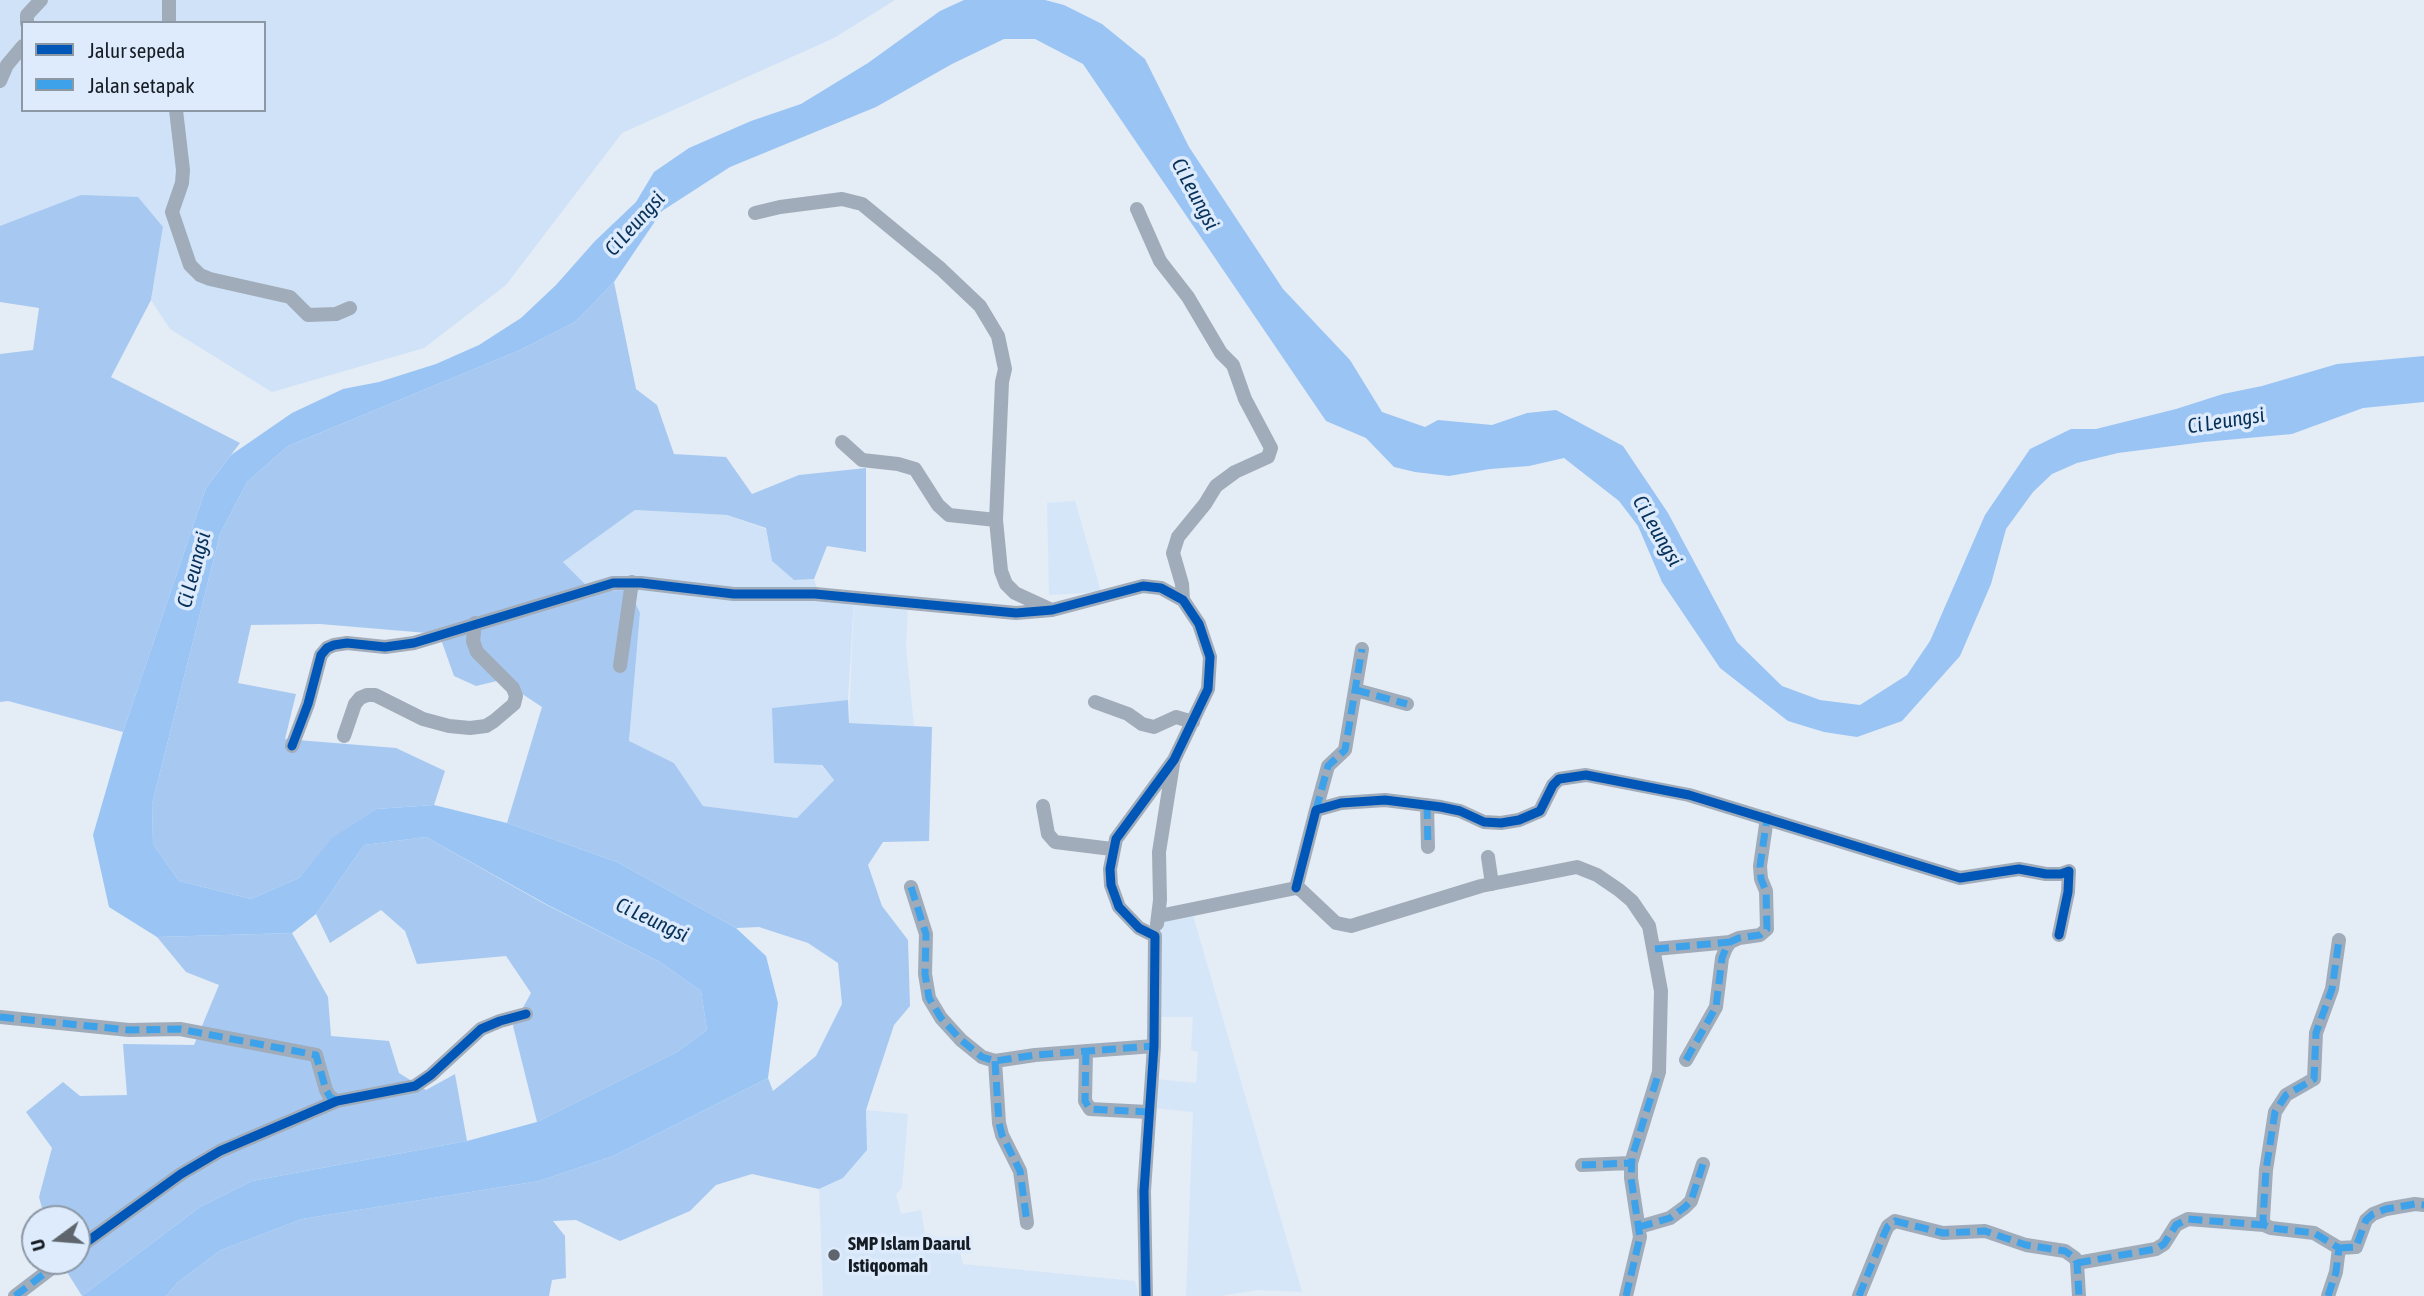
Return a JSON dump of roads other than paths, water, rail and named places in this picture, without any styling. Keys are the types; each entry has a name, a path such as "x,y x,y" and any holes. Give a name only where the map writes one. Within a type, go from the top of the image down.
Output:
{"street":[{"path":"27,21 27,15 41,0"},
{"path":"169,0 169,21"},
{"path":"0,81 7,65 21,48"},
{"path":"176,112 183,170 182,183 172,212 190,265 200,275 210,279 290,297 308,315 337,314 350,308"},
{"path":"755,213 780,206 842,199 862,204 941,269 980,306 998,336 1005,369 1002,382 996,520 1001,570 1006,584 1015,593 1052,610"},
{"path":"1137,209 1156,254 1188,297 1221,353 1233,365 1245,399 1271,448 1268,457 1241,469 1216,486 1178,537 1173,553 1182,584 1183,600"},
{"path":"842,442 862,460 915,469 949,515 996,520"},
{"path":"620,666 632,582"},
{"path":"292,746 321,655 327,648 347,643 373,647 399,646 614,583 632,582 710,592 815,594 1016,613 1052,610 1143,586 1161,589 1183,600 1199,624 1210,657 1208,689 1174,760 1116,839 1112,849 1110,869 1114,897 1119,907 1139,928 1155,936"},
{"path":"344,736 355,704 367,695 375,695 424,719 470,728 486,726 514,704 516,696 513,688 477,652 474,640 475,623"},
{"path":"1296,888 1310,825 1328,766 1345,750 1362,649"},
{"path":"1356,690 1407,704"},
{"path":"1095,702 1154,727 1176,717 1193,722"},
{"path":"1146,1296 1144,1191 1154,1046 1159,852 1174,760"},
{"path":"1316,810 1341,803 1385,800 1460,811 1484,822 1510,821 1540,811 1559,779 1586,775 1689,795 1961,878 2019,869 2046,874 2069,871 2068,892 2059,935"},
{"path":"1043,806 1048,834 1055,842 1112,849"},
{"path":"1427,806 1428,848"},
{"path":"1655,949 1730,942 1760,935 1767,929 1766,891 1760,866 1767,818"},
{"path":"1488,857 1492,884"},
{"path":"1158,916 1296,888 1336,923 1345,926 1492,884 1567,867 1585,869 1607,881 1632,901 1649,926 1655,949 1661,991 1660,1072 1631,1163 1639,1227 1636,1256 1626,1296"},
{"path":"911,887 924,927 926,989 941,1018 961,1040 982,1057 995,1061 1154,1046"},
{"path":"2264,1225 2266,1170 2275,1112 2286,1095 2314,1079 2316,1033 2332,989 2339,940"},
{"path":"1686,1060 1716,1007 1722,958 1730,942"},
{"path":"91,1239 181,1174 220,1151 337,1101 415,1086 431,1075 481,1029 526,1014"},
{"path":"0,1017 129,1030 189,1030 316,1055 330,1097 337,1101"},
{"path":"1086,1051 1085,1101 1090,1109 1148,1112"},
{"path":"995,1061 999,1122 1020,1171 1027,1223"},
{"path":"1582,1165 1631,1163"},
{"path":"1639,1227 1670,1218 1685,1208 1691,1201 1703,1164"},
{"path":"2077,1263 2156,1249 2164,1244 2176,1225 2188,1219 2264,1225 2314,1233 2339,1248 2356,1247 2366,1220 2373,1214 2415,1204 2424,1205"},
{"path":"1859,1296 1885,1232 1895,1221 1943,1233 1985,1231 2026,1245 2065,1251 2075,1258 2077,1263 2080,1296"},
{"path":"2328,1296 2336,1272 2339,1248"},
{"path":"15,1296 43,1275"}],"water":[{"name":"Ci Leungsi","path":"964,0 1045,0 1064,5 1102,24 1145,59 1189,147 1283,289 1350,360 1382,412 1425,427 1438,420 1492,425 1527,413 1556,410 1623,446 1668,513 1737,642 1782,686 1820,700 1860,705 1907,675 1930,641 1985,515 2030,449 2071,429 2096,429 2337,364 2424,356 2424,402 2363,408 2292,434 2118,453 2077,463 2052,474 2033,492 2006,529 1991,584 1960,656 1902,721 1857,737 1824,732 1788,721 1720,668 1662,582 1638,526 1619,501 1564,458 1529,466 1449,476 1415,472 1394,467 1366,438 1326,421 1083,64 1035,39 1004,39 952,64 876,107 730,167 662,211 614,282 575,322 520,350 288,446 247,482 220,534 152,804 153,844 179,881 251,899 299,878 332,838 376,809 434,805 507,823 617,862 736,928 766,956 778,1003 768,1078 613,1156 539,1181 302,1219 221,1250 177,1283 166,1296 82,1296 200,1207 252,1181 467,1141 537,1122 677,1052 707,1030 701,991 660,962 546,904 426,837 364,845 316,914 292,933 157,937 109,907 93,835 123,732 206,488 231,455 292,413 343,389 379,382 436,364 479,345 521,318 556,285 595,241 636,202 654,172 689,148 751,121 801,104 868,63 940,11"}],"place":[{"name":"SMP Islam Daarul Istiqoomah","path":"834,1255"}]}
